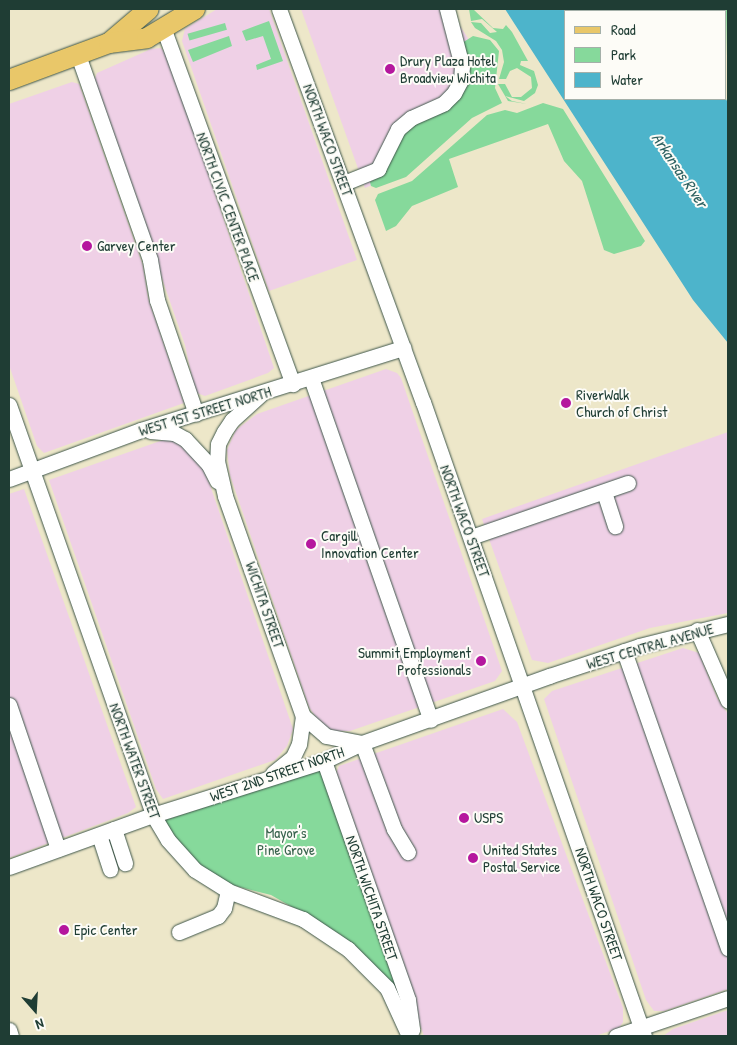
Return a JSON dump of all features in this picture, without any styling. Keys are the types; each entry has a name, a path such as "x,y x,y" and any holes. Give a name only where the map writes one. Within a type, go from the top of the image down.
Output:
{"main road":[{"path":"109,43 149,9"},
{"path":"9,80 109,43 147,38 164,30 195,9"}],"street":[{"name":"NORTH WACO STREET","path":"279,9 344,183 471,537 643,1032"},
{"path":"344,183 378,169 398,129 411,118 444,103 454,93 461,80 462,66 447,9"},
{"name":"NORTH CIVIC CENTER PLACE","path":"164,30 293,384"},
{"path":"78,55 150,260 156,300 196,414"},
{"name":"WEST 1ST STREET NORTH","path":"9,479 141,430 293,384 403,348"},
{"path":"311,378 431,720"},
{"path":"225,496 217,461 218,444 232,420 261,394"},
{"name":"NORTH WATER STREET","path":"9,405 153,815 168,840 195,870 228,891 303,918 348,949 386,988 408,1036"},
{"path":"141,430 174,433 185,439 209,466 225,496"},
{"path":"471,537 628,483"},
{"path":"604,492 615,526"},
{"name":"WICHITA STREET","path":"225,496 303,716"},
{"name":"WEST CENTRAL AVENUE","path":"573,669 624,651 696,630 728,624"},
{"path":"696,630 728,701"},
{"path":"624,651 728,948"},
{"name":"WEST 2ND STREET NORTH","path":"9,867 153,815 324,761 362,743 573,669"},
{"path":"9,705 58,849"},
{"path":"303,716 326,736 362,743 394,829 408,852"},
{"path":"258,781 277,771 293,757 299,744 303,716"},
{"name":"NORTH WICHITA STREET","path":"324,761 408,1000 413,1036"},
{"path":"114,829 125,863"},
{"path":"98,835 110,869"},
{"path":"180,932 218,916 224,908 228,891"},
{"path":"616,1036 643,1032 728,998"},
{"path":"9,1030 11,1036"}],"shaded area":[{"path":"217,9 269,9 357,260 269,291 182,41 185,29"},
{"name":"Drury Plaza Hotel Broadview Wichita","path":"301,9 449,9 477,52 478,89 384,180 365,188"},
{"path":"161,48 169,58 274,368 268,373 205,396 197,393 194,387 185,345 94,81 97,73 151,49"},
{"path":"72,82 79,84 143,266 148,298 184,403 44,453 37,446 9,365 9,104"},
{"path":"386,369 397,373 401,378 502,671 495,681 350,731 334,731 321,725 309,707 230,475 227,450 236,430 257,414"},
{"path":"728,432 728,613 650,628 548,663 532,660 482,519"},
{"path":"166,439 176,441 200,463 209,482 293,729 287,746 275,760 163,799 156,789 49,480"},
{"path":"24,489 136,807 128,813 9,858 9,494"},
{"path":"683,648 699,653 717,698 728,714 728,989 664,1011 654,1011 646,1000 544,699 552,691"},
{"path":"503,709 517,722 623,1008 623,1022 619,1028 595,1036 424,1036 334,778 339,766"},
{"path":"728,1010 728,1036 663,1036 673,1029"}],"green space":[{"path":"469,9 473,9 493,28 503,29 506,25 512,32 528,61 521,61 520,65 534,71 538,85 535,93 524,101 505,96 498,84 505,84 512,97 521,97 532,88 531,77 517,68 510,71 506,79 499,79 504,62 502,50 496,41 475,28 471,22 481,23 490,33 497,32 482,19 471,21"},
{"path":"671,9 728,10 728,103 727,10"},
{"path":"269,21 283,61 257,70 256,65 271,59 263,36 246,41 242,31"},
{"path":"225,23 227,30 189,40 188,34"},
{"path":"229,36 232,46 193,62 188,50"},
{"path":"473,36 490,40 499,51 495,88 502,103 472,118 406,177 376,188 371,186 370,182 385,172 395,146 409,126 450,106 468,64 462,43"},
{"path":"505,96 512,101 527,104 508,101"},
{"path":"543,103 563,109 645,241 641,246 614,254 604,250 582,181 564,161 548,124 449,159 458,187 412,206 396,226 386,231 375,200 378,194 412,181 487,115 505,110 517,113"},
{"name":"Mayor's Pine Grove","path":"321,770 409,1008 341,935 271,895 228,884 196,865 162,821"}],"water":[{"name":"Arkansas River","path":"505,9 672,10 564,10 564,100 726,100 728,343 693,300"}],"place":[{"name":"Drury Plaza Hotel Broadview Wichita","path":"390,69"},
{"name":"Garvey Center","path":"87,246"},
{"name":"RiverWalk Church of Christ","path":"566,403"},
{"name":"Cargill Innovation Center","path":"311,544"},
{"name":"Summit Employment Professionals","path":"481,661"},
{"name":"USPS","path":"464,818"},
{"name":"United States Postal Service","path":"473,858"},
{"name":"Epic Center","path":"64,930"}]}
